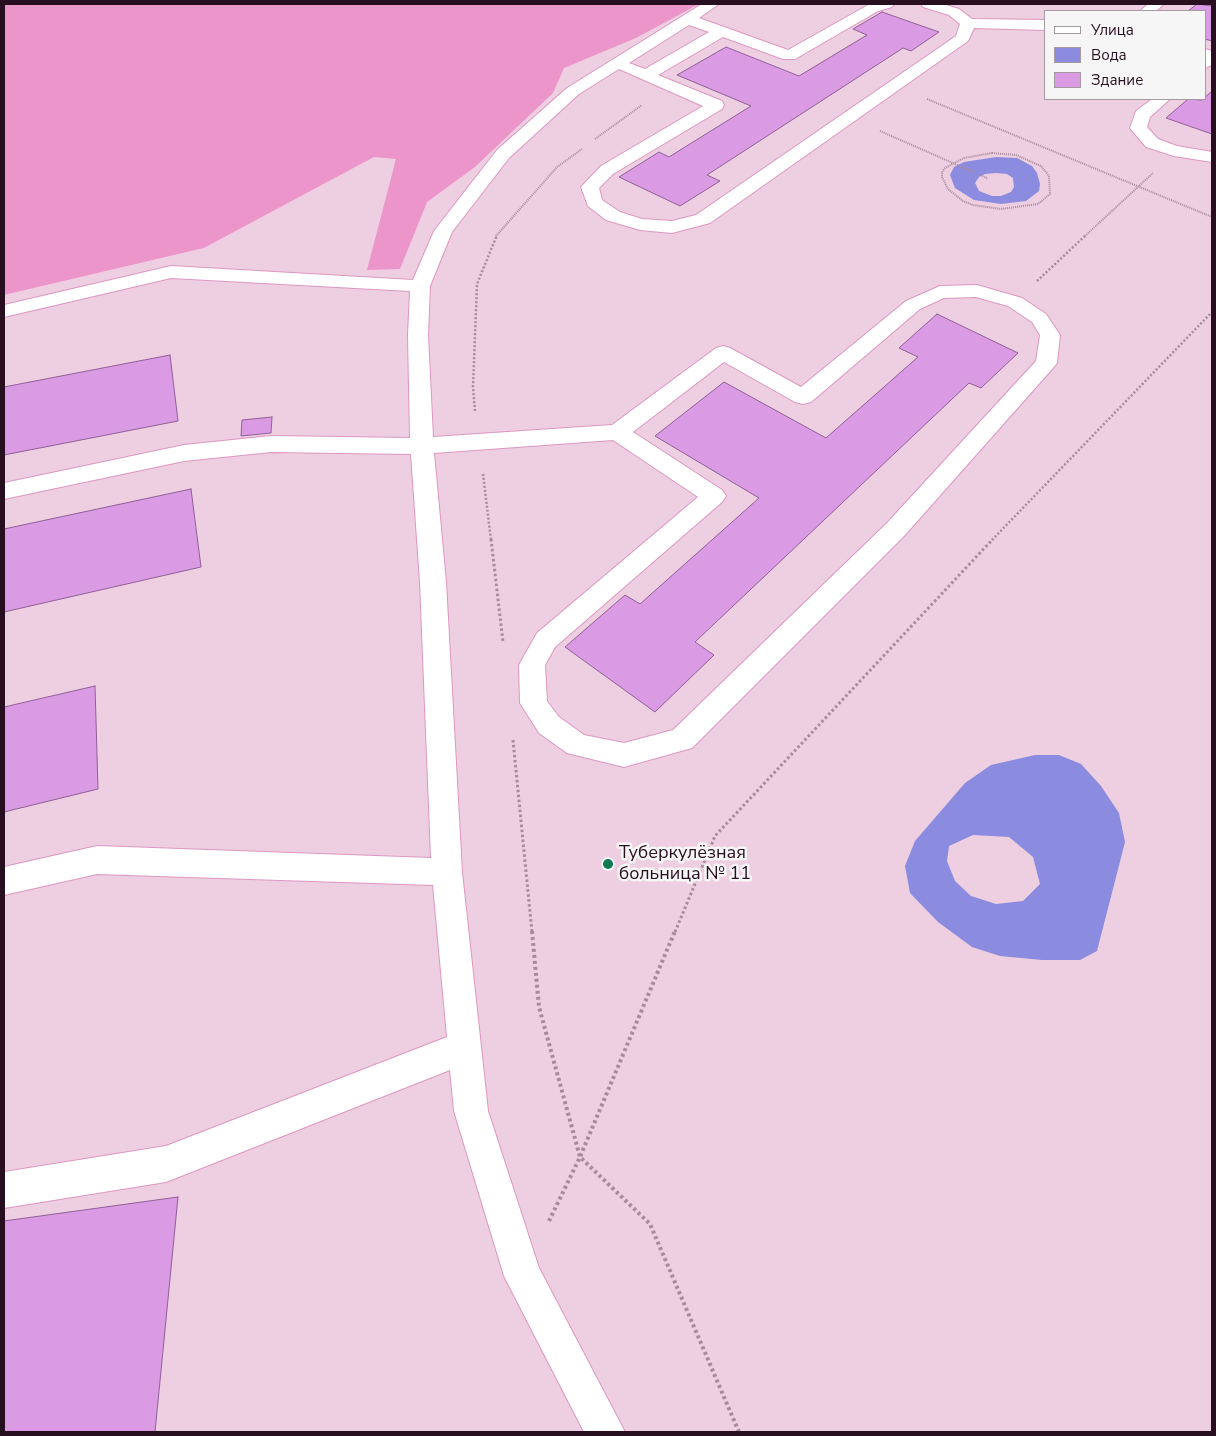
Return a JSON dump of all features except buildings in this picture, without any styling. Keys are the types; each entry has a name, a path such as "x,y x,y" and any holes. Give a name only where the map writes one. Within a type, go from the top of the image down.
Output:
{"lane":[{"path":"605,1432 523,1276 471,1111 447,872 433,582 422,446 418,335 420,286 443,231 502,154 573,91 712,4"},
{"path":"687,19 789,56 873,8 887,4"},
{"path":"928,4 954,12 968,23 1044,25"},
{"path":"617,63 716,105 608,170 590,187 594,202 613,216 640,224 672,227 702,219 849,118 963,38 968,23"},
{"path":"646,75 721,32"},
{"path":"1206,54 1212,57 1206,62"},
{"path":"1161,100 1142,115 1138,128 1152,143 1174,151 1212,157"},
{"path":"4,311 171,272 420,286"},
{"path":"4,492 184,453 271,444 422,446 617,432 723,353 803,397 913,305 940,292 977,292 1015,302 1039,318 1050,335 1046,363 896,529 682,740 624,755 577,745 549,725 534,703 532,665 546,640 714,496 617,432"},
{"path":"4,881 98,860 447,872"},
{"path":"4,1190 166,1164 465,1047"}],"path":[{"path":"895,86 1212,217"},
{"path":"849,118 987,178"},
{"path":"1015,302 1140,187 1174,151"},
{"path":"992,153 1006,153 1026,158 1046,171 1049,176 1050,194 1038,204 1022,208 1001,210 973,205 954,195 944,183 942,172 952,164 973,155 992,153"},
{"path":"523,1276 580,1156 715,836 967,566 1212,312"}],"shaded area":[{"path":"4,4 699,4 636,38 564,68 553,93 475,167 427,202 400,269 367,270 396,159 374,157 204,248 4,295"},
{"name":"Туберкулёзная больница № 11","path":"547,4 1212,4 1212,1432 4,1432 4,295 204,248 374,157"}],"water":[{"path":"996,157 1017,158 1032,166 1037,173 1040,184 1039,191 1026,201 1001,204 974,200 955,188 950,175 954,167 964,162","holes":["985,174 1007,174 1013,178 1014,187 1011,192 1001,196 992,196 979,191 975,183 979,177"]},
{"path":"1035,755 1059,755 1081,764 1101,786 1119,813 1125,842 1097,951 1080,960 1042,960 1000,956 972,947 938,922 910,893 905,866 915,841 965,783 991,765","holes":["973,835 1009,837 1033,857 1040,884 1023,901 996,904 971,896 955,881 947,861 949,846"]}],"place":[{"name":"Туберкулёзная больница № 11","path":"608,864"}]}
